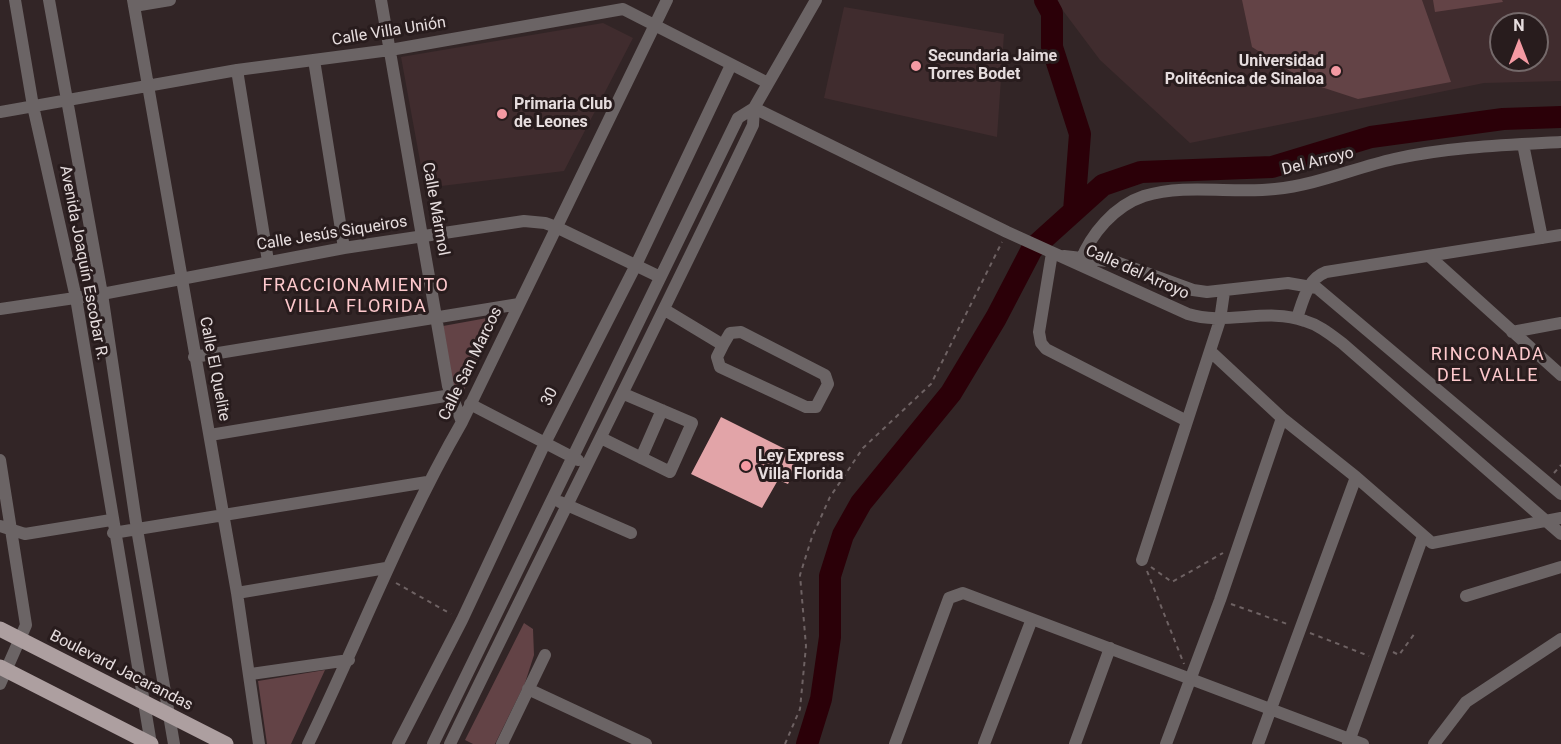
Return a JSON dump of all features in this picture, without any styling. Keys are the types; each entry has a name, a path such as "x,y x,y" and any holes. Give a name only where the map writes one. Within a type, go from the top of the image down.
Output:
{"main road":[{"name":"Boulevard Jacarandas","path":"0,629 226,744"},
{"path":"2,674 151,744"}],"street":[{"name":"Avenida Joaquín Escobar R.","path":"15,0 33,106 76,298 113,533 151,744"},
{"name":"Avenida Joaquín Escobar R.","path":"49,0 65,99 102,294 137,529 174,744"},
{"path":"134,3 170,0"},
{"name":"Calle Mármol","path":"381,0 451,395 462,422"},
{"name":"Calle San Marcos","path":"308,744 349,660 384,572 427,482 462,422 667,0"},
{"path":"450,744 566,504 665,310 753,125 754,108 816,0"},
{"name":"Calle El Quelite","path":"134,3 180,278 210,435 251,674 259,744"},
{"name":"Calle Villa Unión","path":"0,112 237,69 390,50 622,5 654,27 768,83"},
{"path":"314,60 344,248"},
{"name":"30","path":"398,744 462,620 545,442 636,265 731,65"},
{"path":"237,69 268,261"},
{"path":"433,744 738,118 754,108"},
{"name":"Calle del Arroyo","path":"754,108 1025,241 1080,261 1188,314 1220,320 1266,316 1297,318 1318,326 1342,343 1561,534"},
{"name":"Del Arroyo","path":"1080,261 1091,239 1106,222 1128,204 1143,196 1166,191 1274,190 1296,187 1398,158 1468,148 1561,142"},
{"path":"1523,144 1542,238"},
{"name":"Calle Jesús Siqueiros","path":"0,309 102,294 344,248 524,221 556,226 660,277"},
{"path":"1297,318 1309,285 1314,278 1326,272 1561,235"},
{"path":"1053,253 1039,332 1041,343 1046,349 1187,421"},
{"path":"1429,256 1561,375"},
{"name":"Calle del Arroyo","path":"1080,261 1116,262 1193,290 1224,292 1288,283 1309,285"},
{"path":"1309,285 1327,296 1561,494"},
{"path":"1142,560 1220,320 1224,292"},
{"path":"194,357 519,304"},
{"path":"665,310 723,345"},
{"path":"1512,332 1561,324"},
{"path":"741,332 825,375 828,384 816,406 806,407 720,367 717,357 723,345 730,333 741,332"},
{"path":"1209,351 1282,418 1356,477 1432,543 1561,518"},
{"path":"601,438 670,472 692,423 624,394"},
{"path":"210,435 451,395"},
{"path":"470,404 588,464"},
{"path":"641,458 662,410"},
{"path":"1166,744 1220,600 1282,418"},
{"path":"0,460 26,625 2,674"},
{"path":"1258,744 1356,477"},
{"path":"113,533 427,482"},
{"path":"553,498 631,533"},
{"path":"0,526 12,532 25,534 111,520"},
{"path":"1349,742 1423,536"},
{"path":"1466,596 1561,567"},
{"path":"237,593 384,572"},
{"path":"895,744 949,598 963,593 1271,709 1349,742 1363,744"},
{"path":"984,744 1032,619"},
{"path":"1434,744 1466,702 1561,639"},
{"path":"1075,744 1110,648"},
{"path":"502,744 545,655"},
{"path":"251,674 349,660"},
{"path":"528,689 646,744"}],"path":[{"path":"785,744 800,709 807,646 800,575 812,537 830,497 863,448 931,384 1007,232"},
{"path":"1142,560 1172,582 1239,544"},
{"path":"1142,560 1190,679"},
{"path":"384,572 462,620"},
{"path":"1220,600 1379,654 1399,655 1415,633"}],"shaded area":[{"name":"Universidad Politécnica de Sinaloa","path":"1055,0 1561,0 1561,81 1484,83 1190,143 1100,60"},
{"path":"1242,0 1422,0 1451,82 1358,99 1309,83 1252,47"},
{"path":"1433,0 1502,0 1503,2 1435,12"},
{"name":"Secundaria Jaime Torres Bodet","path":"844,7 1004,34 997,137 824,98"},
{"name":"Primaria Club de Leones","path":"603,23 633,38 564,171 425,188 401,57"},
{"path":"498,316 464,390 453,388 443,326"},
{"path":"524,623 533,629 534,655 525,683 495,744 473,744 465,740"},
{"path":"325,670 291,744 267,744 258,681"}],"building":[{"name":"Ley Express Villa Florida","path":"721,417 801,457 788,484 778,480 762,508 691,474"}],"waterway":[{"path":"1045,0 1052,13 1052,47 1080,134 1074,211"},
{"path":"807,744 821,699 830,637 830,576 843,535 861,503 951,393 996,318 1032,249 1103,185 1141,172 1272,167 1371,137 1503,119 1561,117"}],"place":[{"name":"Secundaria Jaime Torres Bodet","path":"916,66"},
{"name":"Universidad Politécnica de Sinaloa","path":"1336,71"},
{"name":"Primaria Club de Leones","path":"502,114"},
{"name":"Ley Express Villa Florida","path":"746,466"}],"district":[{"name":"FRACCIONAMIENTO VILLA FLORIDA","path":"356,296"},
{"name":"RINCONADA DEL VALLE","path":"1488,365"}]}
